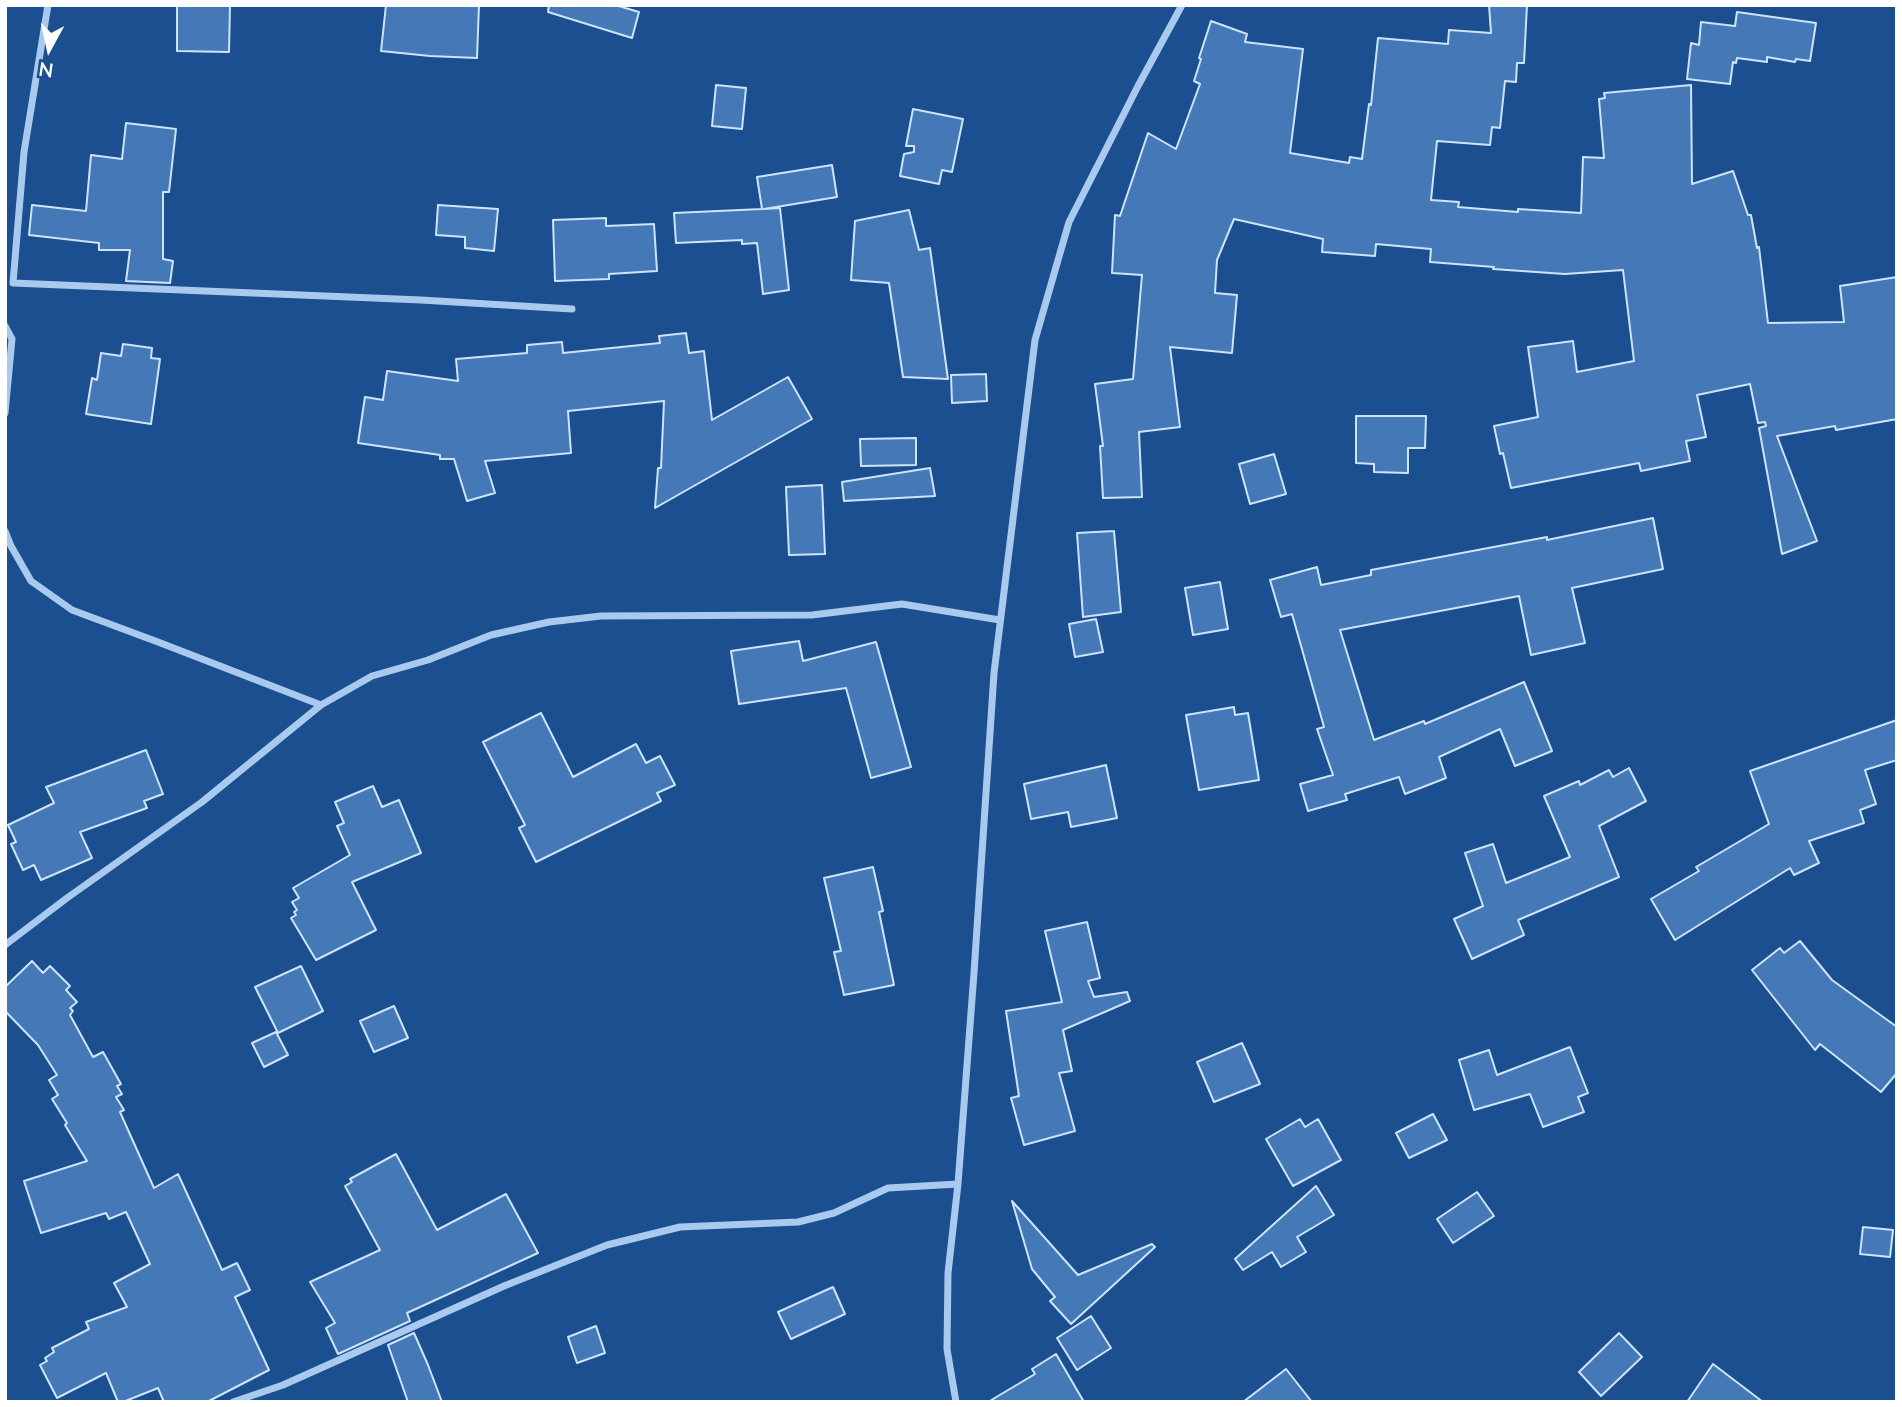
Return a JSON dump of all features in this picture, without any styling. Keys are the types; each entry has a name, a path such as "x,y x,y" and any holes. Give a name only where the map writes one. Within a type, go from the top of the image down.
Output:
{"street":[{"path":"48,5 24,152 13,283 572,309"},
{"path":"956,1402 947,1349 948,1273 958,1184 993,673 1035,340 1069,222 1182,5"},
{"path":"5,326 12,339 5,413"},
{"path":"5,531 31,581 72,610 321,705"},
{"path":"5,945 201,802 321,705 372,676 428,660 491,635 550,622 601,616 812,615 902,604 1000,621"},
{"path":"233,1402 283,1385 504,1286 607,1245 680,1227 798,1222 834,1213 888,1188 958,1184"}],"building":[{"path":"177,5 230,6 229,52 177,51"},
{"path":"386,5 479,5 477,58 381,51"},
{"path":"549,5 615,5 639,12 632,38 548,12"},
{"path":"1489,5 1527,5 1524,63 1517,63 1516,82 1505,81 1500,128 1492,127 1490,145 1437,141 1431,200 1459,202 1458,207 1581,213 1583,157 1604,158 1599,99 1605,98 1604,93 1691,85 1692,184 1733,171 1748,215 1751,215 1757,248 1759,247 1768,323 1844,322 1840,286 1897,277 1897,419 1836,430 1835,426 1777,436 1817,541 1782,554 1759,428 1766,426 1765,422 1758,423 1750,384 1697,395 1706,437 1686,441 1690,461 1641,471 1639,463 1511,488 1494,426 1538,417 1528,347 1573,341 1577,372 1634,361 1623,270 1565,274 1493,269 1494,267 1430,262 1431,249 1376,244 1375,256 1322,252 1323,239 1234,219 1217,260 1215,293 1237,295 1232,353 1170,347 1180,427 1139,432 1142,497 1103,498 1100,446 1103,446 1095,384 1133,379 1142,275 1112,273 1115,215 1120,216 1148,133 1176,149 1200,84 1194,81 1211,21 1247,34 1245,42 1303,49 1290,153 1349,163 1350,157 1362,159 1378,38 1448,44 1449,30 1491,33"},
{"path":"1737,12 1816,23 1810,61 1796,59 1795,62 1767,57 1767,62 1737,58 1736,63 1733,62 1730,84 1687,79 1691,43 1699,45 1701,22 1735,26"},
{"path":"716,85 746,88 742,129 712,126"},
{"path":"913,109 963,119 952,172 942,170 939,184 900,176 904,154 914,152 914,146 906,146"},
{"path":"126,123 176,129 169,192 163,192 163,259 173,261 170,283 126,281 130,250 99,250 99,243 29,235 32,205 86,211 91,155 122,159"},
{"path":"832,165 837,197 764,209 780,208 789,290 763,294 757,243 742,244 742,240 676,243 674,213 762,209 757,177"},
{"path":"438,205 498,209 494,251 465,248 465,237 436,235"},
{"path":"909,210 919,250 930,248 948,379 903,377 889,283 851,280 855,221"},
{"path":"606,218 606,226 654,224 657,271 609,274 609,279 555,281 553,220"},
{"path":"686,333 689,353 704,351 712,420 788,377 812,419 655,508 658,468 661,468 664,401 568,411 571,453 485,461 495,493 467,501 454,459 440,459 440,455 358,443 365,397 383,400 387,371 458,381 456,359 527,353 527,345 562,342 563,353 660,343 659,336"},
{"path":"123,344 152,348 151,358 160,359 151,424 86,414 92,378 97,380 101,353 121,356"},
{"path":"986,374 987,401 952,403 951,375"},
{"path":"1356,416 1426,416 1425,448 1408,448 1408,473 1374,472 1374,464 1356,463"},
{"path":"916,438 916,465 861,466 860,439"},
{"path":"1274,454 1286,494 1250,504 1239,464"},
{"path":"930,468 935,496 844,501 842,482"},
{"path":"822,485 825,554 789,555 786,487"},
{"path":"1653,518 1663,569 1572,588 1585,643 1531,655 1519,596 1340,630 1374,740 1424,721 1425,724 1524,682 1552,751 1515,766 1500,729 1439,757 1446,778 1405,794 1399,777 1345,794 1347,800 1308,811 1300,784 1333,775 1317,729 1324,727 1292,614 1281,617 1270,580 1317,567 1321,585 1371,575 1371,570 1547,537 1547,540"},
{"path":"1114,531 1121,612 1083,617 1077,533"},
{"path":"1220,582 1228,629 1193,635 1185,588"},
{"path":"1096,619 1103,652 1075,657 1069,624"},
{"path":"799,641 803,661 876,642 911,767 871,778 846,688 739,704 731,651"},
{"path":"1234,707 1235,715 1248,713 1259,780 1199,790 1186,715"},
{"path":"541,713 573,777 636,744 646,763 660,756 675,785 657,793 661,801 536,862 519,828 525,825 483,742"},
{"path":"1897,720 1897,760 1865,770 1876,804 1860,810 1864,823 1809,841 1819,863 1794,875 1790,868 1675,940 1651,899 1699,871 1696,867 1769,824 1750,771"},
{"path":"146,750 163,794 144,801 147,808 80,832 92,858 41,880 34,865 23,870 11,844 16,842 8,825 54,803 46,787"},
{"path":"1106,765 1117,818 1071,827 1068,812 1031,819 1024,784"},
{"path":"1629,768 1646,801 1599,826 1619,877 1518,920 1524,935 1472,959 1454,919 1483,906 1465,853 1493,844 1506,883 1570,857 1544,796 1579,781 1580,785 1609,770 1613,777"},
{"path":"373,786 382,807 399,800 421,853 352,882 376,930 316,960 291,918 296,915 294,912 297,910 292,902 299,898 293,888 350,855 337,826 344,823 335,802"},
{"path":"873,867 883,911 879,912 894,985 844,995 834,952 841,951 824,878"},
{"path":"1087,922 1100,978 1088,981 1094,997 1127,992 1130,1001 1063,1030 1072,1071 1059,1073 1075,1131 1024,1145 1011,1098 1019,1096 1006,1011 1062,1002 1045,931"},
{"path":"1800,941 1832,980 1897,1027 1897,1073 1881,1092 1820,1044 1815,1050 1752,970 1780,948 1784,953"},
{"path":"32,961 43,973 50,966 70,986 66,990 77,1002 70,1008 73,1011 70,1015 93,1057 103,1052 121,1084 117,1086 122,1094 116,1097 124,1110 120,1112 154,1188 178,1174 222,1270 237,1263 250,1290 235,1297 269,1370 207,1402 164,1402 158,1388 118,1402 106,1373 57,1398 40,1365 54,1352 52,1348 89,1329 86,1322 127,1307 114,1283 150,1264 126,1212 109,1219 106,1213 41,1233 24,1181 87,1161 52,1099 58,1095 49,1080 57,1075 38,1045 5,1011 5,987"},
{"path":"301,966 323,1011 278,1033 255,987"},
{"path":"394,1006 408,1038 374,1052 360,1021"},
{"path":"276,1032 288,1055 264,1067 252,1043"},
{"path":"1242,1043 1260,1084 1214,1102 1197,1062"},
{"path":"1570,1047 1588,1093 1578,1097 1584,1112 1543,1127 1530,1094 1474,1110 1459,1060 1489,1050 1497,1075"},
{"path":"1433,1114 1447,1140 1409,1158 1396,1133"},
{"path":"1300,1119 1305,1127 1318,1119 1341,1160 1293,1186 1266,1139"},
{"path":"396,1154 437,1230 506,1194 538,1253 407,1313 410,1321 338,1354 326,1328 335,1323 310,1282 380,1250 345,1186 352,1182 350,1179"},
{"path":"1316,1186 1334,1215 1297,1237 1306,1252 1281,1267 1272,1252 1243,1270 1235,1259"},
{"path":"1477,1192 1494,1216 1453,1243 1437,1219"},
{"path":"1012,1201 1078,1275 1152,1244 1155,1247 1071,1324 1050,1301 1055,1297 1032,1269"},
{"path":"1863,1227 1893,1230 1890,1257 1860,1254"},
{"path":"833,1287 845,1314 791,1339 778,1312"},
{"path":"1091,1316 1111,1348 1077,1370 1057,1338"},
{"path":"596,1326 605,1353 577,1363 568,1337"},
{"path":"414,1333 442,1402 408,1402 388,1345"},
{"path":"1619,1333 1642,1357 1601,1396 1579,1372"},
{"path":"1056,1354 1084,1402 988,1402 1035,1374 1032,1369"},
{"path":"1713,1364 1763,1402 1687,1402"},
{"path":"1286,1369 1312,1402 1243,1402"}]}
